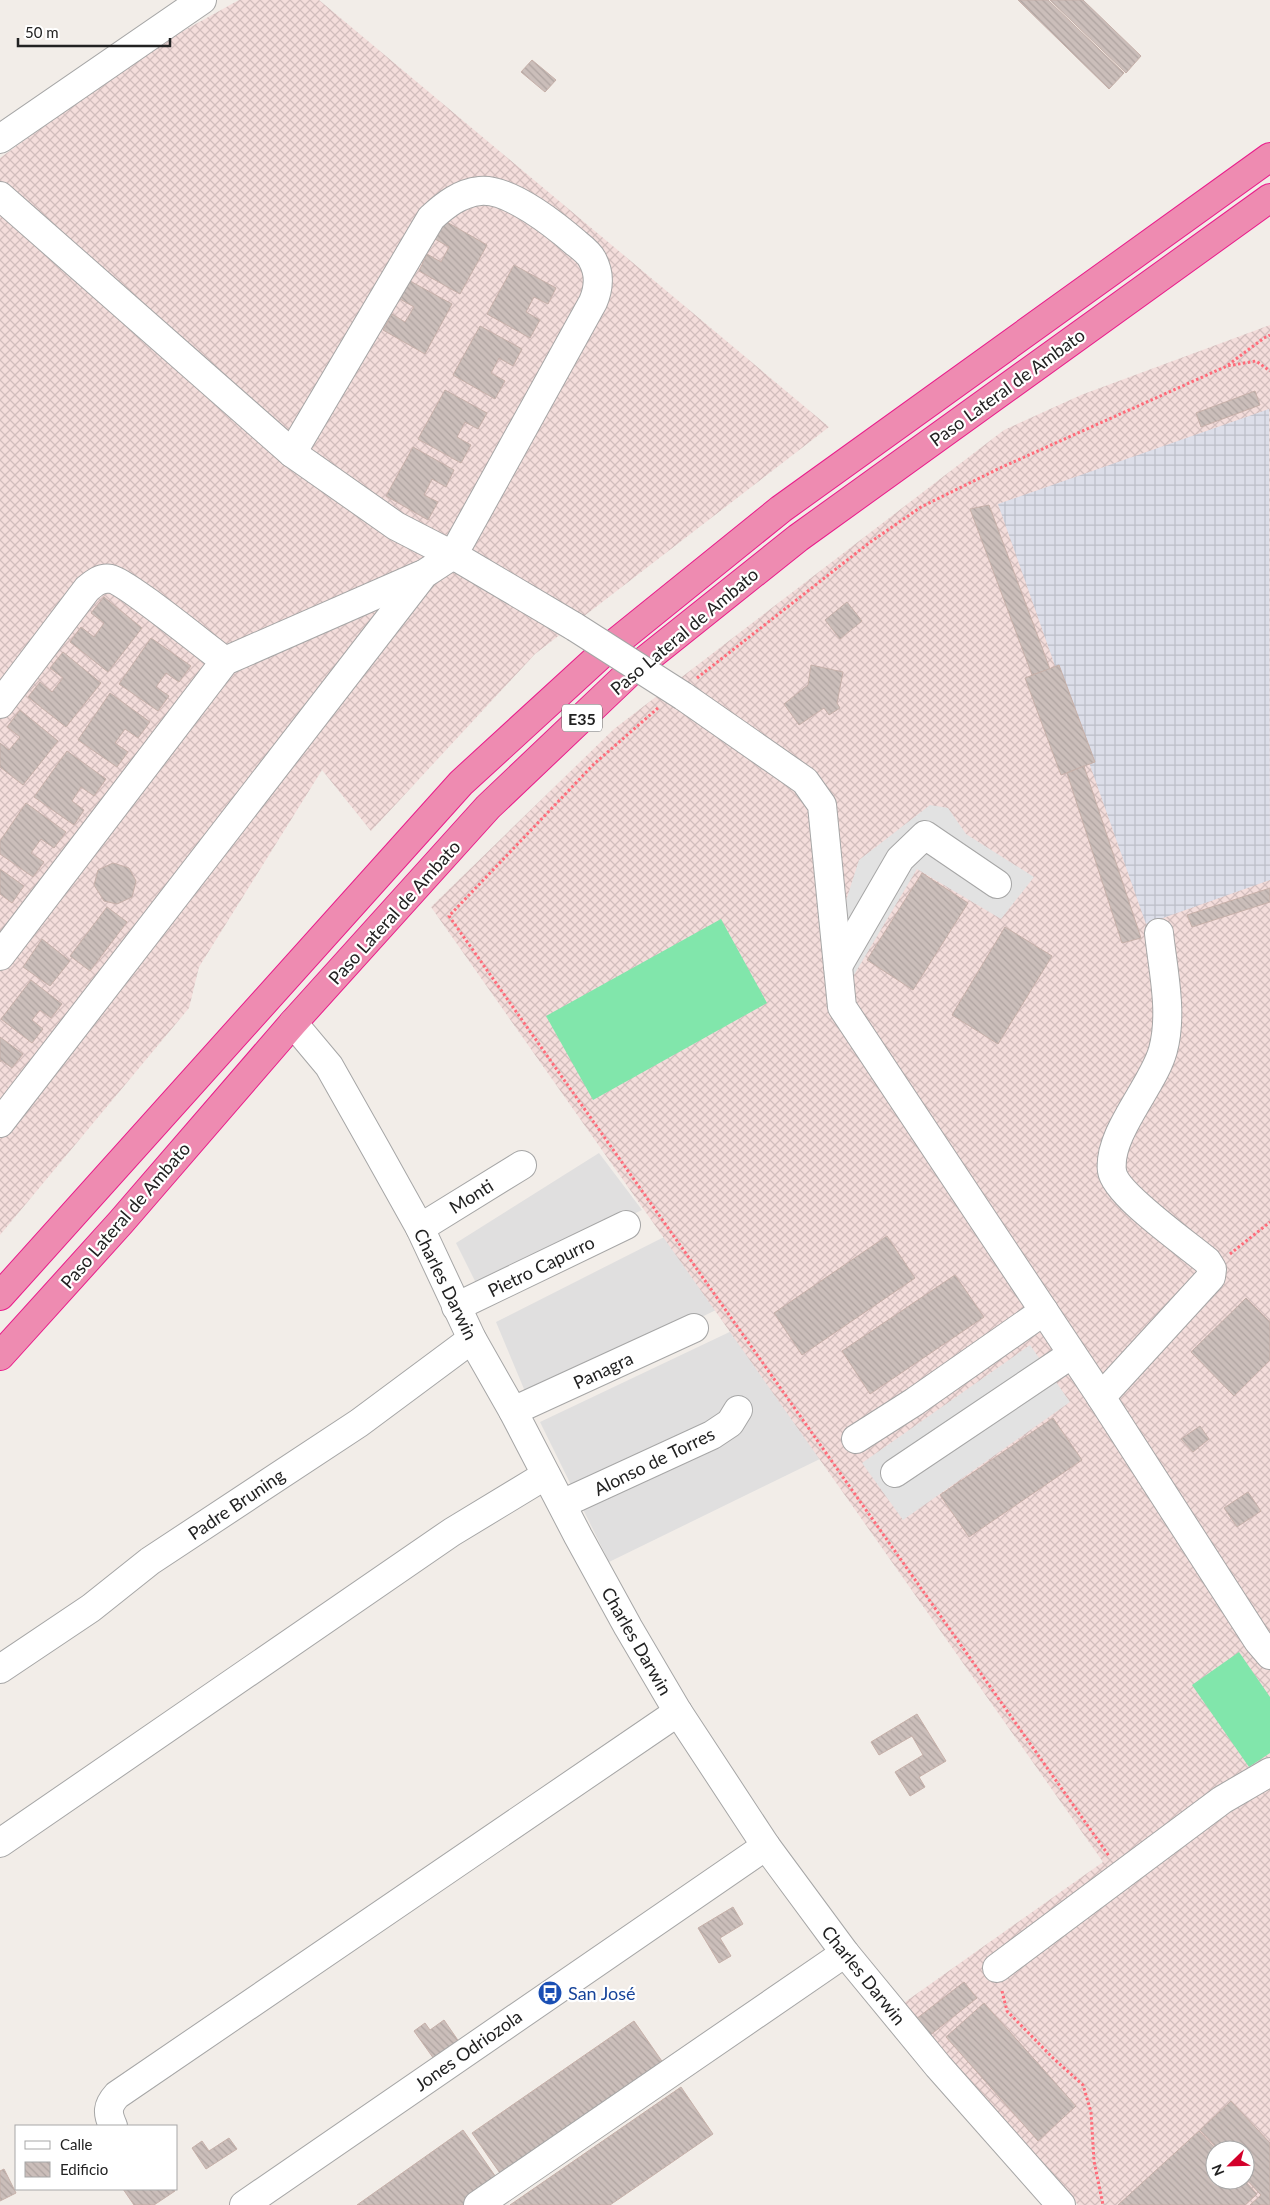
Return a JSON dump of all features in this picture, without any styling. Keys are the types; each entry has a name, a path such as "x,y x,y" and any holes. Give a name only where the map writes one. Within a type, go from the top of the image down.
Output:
{"highway":[{"name":"Paso Lateral de Ambato","path":"0,1296 461,783 604,652 781,508 1270,157"},
{"name":"Paso Lateral de Ambato","path":"0,1356 120,1222 293,1023 488,807 629,674 798,538 1270,198"},
{"path":"92,1195 120,1222"}],"street":[{"path":"0,139 202,0"},
{"path":"0,956 225,661 424,574 453,555 598,292 598,276 592,258 553,224 532,210 500,195 481,190 454,199 431,218 292,453"},
{"path":"0,196 292,453 396,526 453,555 575,627 689,687 805,781 822,805 842,1007 1101,1397 1258,1642 1270,1655"},
{"path":"0,1122 424,574"},
{"path":"0,704 87,589 104,579 114,579 132,591 225,661"},
{"path":"838,966 900,859 925,835 997,884"},
{"path":"1101,1397 1211,1277 1212,1269 1207,1261 1123,1192 1112,1172 1113,1148 1162,1052 1168,1027 1159,933"},
{"name":"Charles Darwin","path":"293,1023 328,1066 420,1228 472,1339 513,1411 628,1627 678,1712 766,1846 845,1953 938,2066 1062,2205"},
{"name":"Monti","path":"420,1228 522,1165"},
{"name":"Pietro Capurro","path":"456,1307 626,1225"},
{"path":"856,1440 1044,1311"},
{"name":"Panagra","path":"513,1411 694,1328"},
{"name":"Padre Bruning","path":"0,1669 91,1608 150,1561 359,1422 472,1339"},
{"path":"894,1473 1072,1354"},
{"name":"Alonso de Torres","path":"562,1504 712,1435 730,1423 738,1410"},
{"path":"0,1842 452,1532 546,1475"},
{"path":"113,2125 108,2114 110,2103 117,2095 678,1712"},
{"path":"997,1968 1222,1800 1270,1772"},
{"name":"Jones Odriozola","path":"244,2205 766,1846"},
{"path":"478,2205 845,1953"}],"path":[{"path":"689,687 868,544 920,507 1000,468 1227,366 1270,335"},
{"path":"1227,366 1256,361 1270,371"},
{"path":"659,708 594,764 449,916 1122,1875"},
{"path":"1212,1269 1270,1222"},
{"path":"997,1968 1007,2010 1052,2058 1083,2085 1091,2112 1094,2161 1103,2205"}],"shaded area":[{"path":"239,0 319,0 829,427 535,654 371,831 322,770 199,967 189,1008 0,1235 0,158 149,50"},
{"path":"1270,325 1270,2205 1078,2205 898,2007 1103,1862 431,907 614,729 1004,430 1081,395"},
{"path":"1269,409 1270,880 1146,924 998,504"},
{"path":"930,805 948,808 966,834 1034,877 1001,919 917,869 848,985 843,910 859,860"},
{"path":"599,1153 642,1210 479,1289 456,1243"},
{"path":"664,1237 718,1309 529,1401 496,1322"},
{"path":"738,1328 824,1457 609,1562 540,1422"},
{"path":"1030,1345 1070,1402 903,1520 862,1463"}],"green space":[{"path":"721,919 767,1003 593,1100 546,1016"},
{"path":"1239,1652 1270,1697 1270,1753 1249,1767 1192,1685"}],"building":[{"path":"1018,0 1048,0 1124,73 1109,89"},
{"path":"1050,0 1083,0 1141,56 1126,73"},
{"path":"532,60 556,80 545,92 521,72"},
{"path":"445,221 487,245 460,294 419,271 427,254 441,262 449,247 435,239"},
{"path":"514,265 556,288 548,304 534,297 526,312 540,320 530,338 487,314"},
{"path":"410,281 452,304 425,354 383,330 392,314 405,322 414,307 400,299"},
{"path":"480,326 522,349 513,366 499,358 491,373 505,381 495,399 453,375"},
{"path":"445,390 487,413 478,429 465,422 457,437 471,445 461,463 418,439"},
{"path":"1255,391 1260,405 1201,427 1196,413"},
{"path":"413,447 454,470 446,487 432,479 424,495 438,502 428,520 386,496"},
{"path":"989,505 1050,669 1032,675 970,509"},
{"path":"104,597 142,628 108,672 70,642 81,627 94,637 104,623 91,613"},
{"path":"847,602 862,621 840,639 825,620"},
{"path":"151,638 191,666 179,682 166,673 156,687 169,696 158,711 119,684"},
{"path":"63,652 101,683 66,727 28,697 40,682 52,692 63,678 50,668"},
{"path":"811,665 843,672 837,703 840,708 829,715 824,708 799,725 784,704 808,685"},
{"path":"1059,665 1095,762 1061,775 1025,678"},
{"path":"110,693 150,722 138,738 125,729 115,743 128,752 117,767 78,740"},
{"path":"20,710 58,741 23,785 0,767 0,743 9,750 20,737 7,727"},
{"path":"67,751 106,779 94,796 81,787 72,801 84,810 74,825 34,797"},
{"path":"1084,766 1141,938 1122,943 1067,773"},
{"path":"26,803 66,832 54,848 41,839 31,853 44,862 33,877 0,854 0,841"},
{"path":"113,863 129,868 136,881 132,897 117,904 104,901 94,885 98,870"},
{"path":"0,869 24,886 12,903 0,894"},
{"path":"922,873 968,903 913,990 867,960"},
{"path":"1270,888 1270,902 1192,927 1187,915"},
{"path":"107,907 127,922 90,971 70,956"},
{"path":"1005,927 1052,956 998,1044 952,1015"},
{"path":"42,939 70,961 50,986 23,967"},
{"path":"31,980 62,1004 51,1018 40,1010 32,1020 43,1029 32,1043 1,1019"},
{"path":"0,1037 23,1054 12,1068 1,1060 0,1062"},
{"path":"887,1236 915,1278 802,1355 774,1313"},
{"path":"955,1275 984,1317 870,1394 842,1351"},
{"path":"1246,1298 1270,1322 1270,1360 1234,1396 1191,1352"},
{"path":"1053,1418 1082,1460 969,1537 940,1495"},
{"path":"1200,1426 1209,1439 1193,1452 1181,1439"},
{"path":"1248,1492 1261,1511 1237,1527 1224,1508"},
{"path":"917,1714 946,1761 919,1777 925,1787 910,1796 895,1772 923,1755 912,1736 879,1755 871,1742"},
{"path":"733,1907 743,1924 720,1938 731,1956 719,1963 698,1928"},
{"path":"964,1982 977,1998 929,2036 916,2019"},
{"path":"984,2003 1076,2106 1038,2141 946,2037"},
{"path":"444,2020 464,2049 439,2066 414,2031 425,2023 430,2030"},
{"path":"634,2021 666,2067 504,2179 472,2133"},
{"path":"681,2087 713,2134 610,2205 510,2205"},
{"path":"1231,2101 1270,2143 1270,2205 1250,2205 1261,2195 1255,2189 1255,2140 1210,2140 1200,2130"},
{"path":"463,2130 498,2180 462,2205 357,2205"},
{"path":"1199,2131 1208,2140 1205,2140 1205,2190 1253,2190 1257,2194 1245,2205 1118,2205"},
{"path":"229,2138 237,2149 206,2169 192,2148 202,2141 209,2151"},
{"path":"4,2169 16,2193 0,2201 0,2171"},
{"path":"124,2190 175,2191 154,2205 134,2205"}],"place":[{"name":"San José","path":"550,1993"}]}
